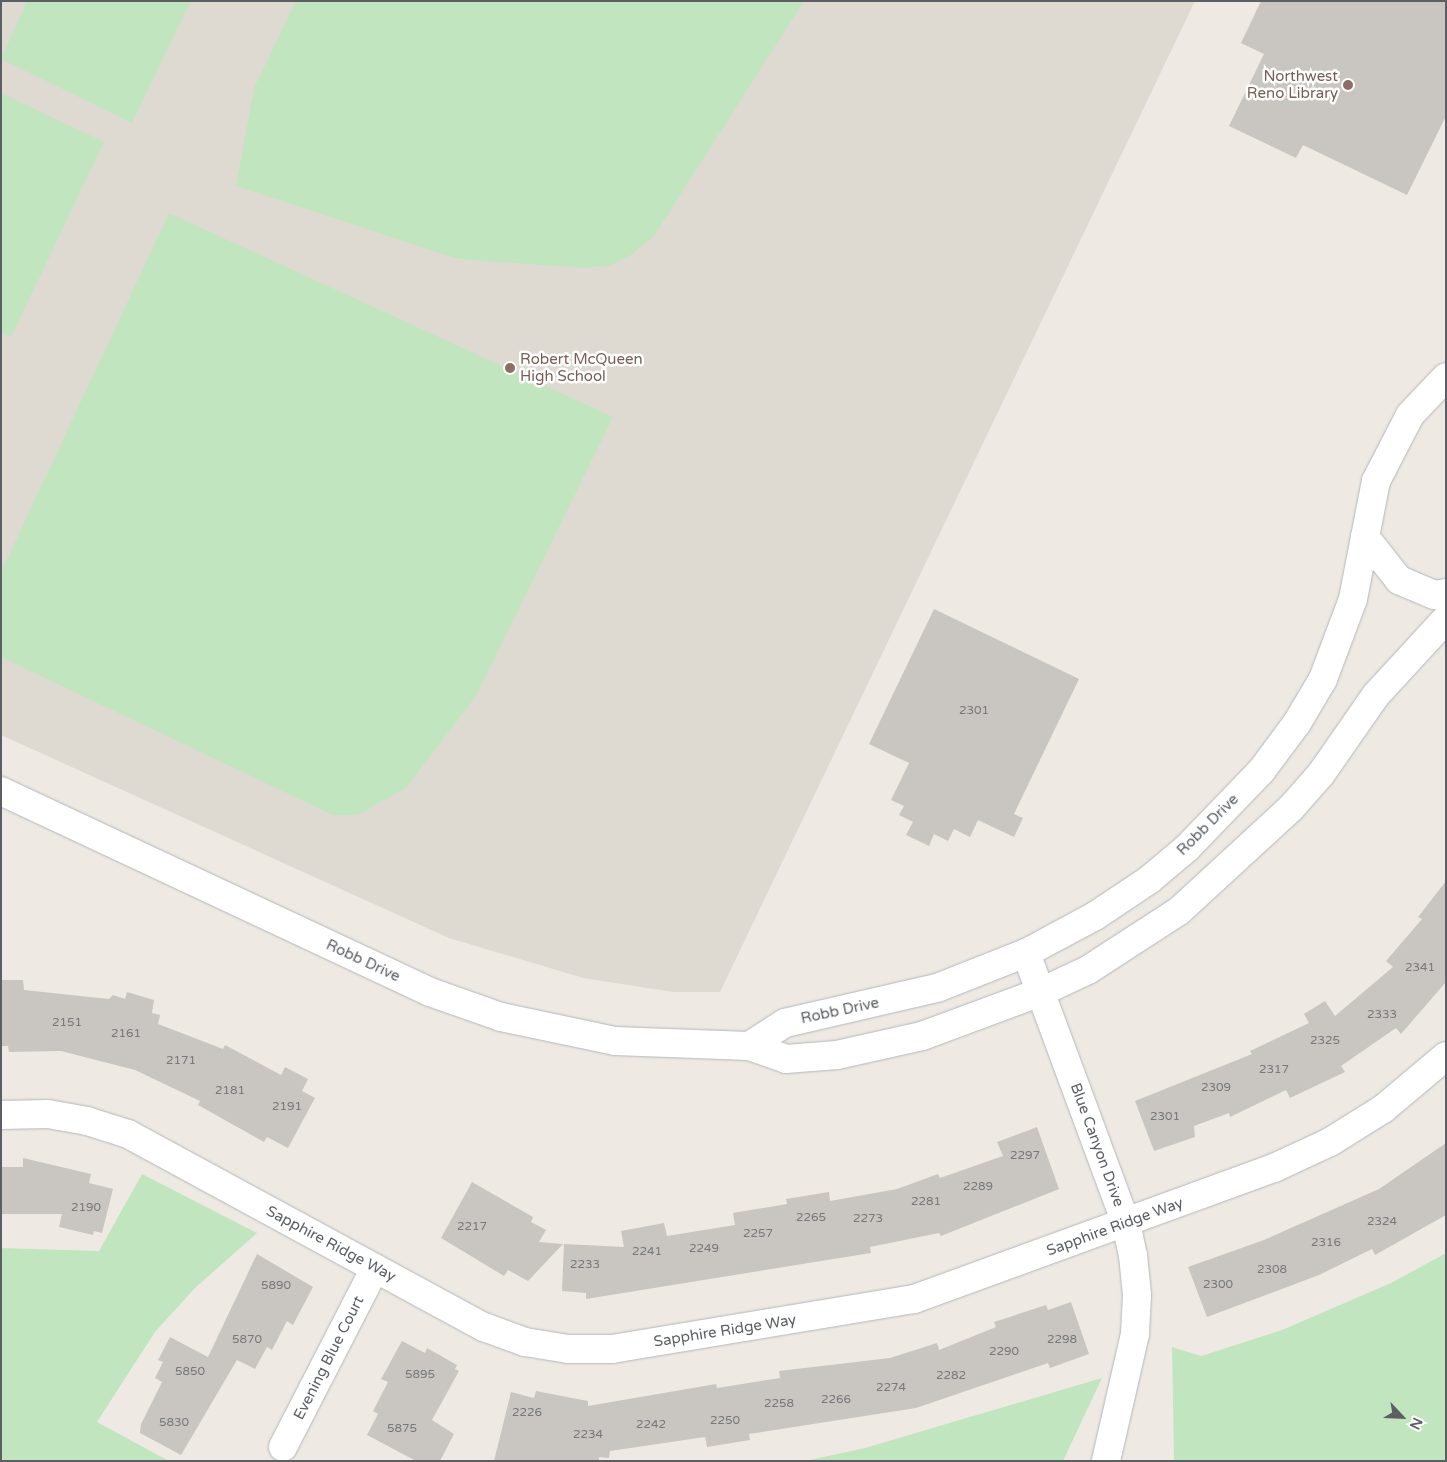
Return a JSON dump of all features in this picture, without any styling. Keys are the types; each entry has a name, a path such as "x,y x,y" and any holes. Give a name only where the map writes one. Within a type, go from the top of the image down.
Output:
{"street":[{"name":"Robb Drive","path":"749,1046 785,1023 928,990 1026,953 1149,880 1187,848 1262,770 1297,723 1323,679 1353,599 1376,481 1392,445 1418,404 1446,377"},
{"path":"1365,537 1399,580 1435,594 1446,593"},
{"name":"Robb Drive","path":"1,791 439,996 501,1017 579,1035 650,1045 749,1046 786,1059 837,1055 922,1036 1041,992 1138,940 1235,863 1321,774 1376,695 1446,619"},
{"name":"Blue Canyon Drive","path":"1026,953 1126,1223 1137,1295 1135,1334 1106,1461"},
{"name":"Sapphire Ridge Way","path":"1,1115 48,1114 87,1121 128,1134 484,1327 525,1342 568,1349 612,1349 914,1299 1274,1168 1330,1142 1383,1109 1446,1056"},
{"name":"Evening Blue Court","path":"282,1447 375,1268"}],"shaded area":[{"name":"Robert McQueen High School","path":"1,1 1195,1 720,992 673,992 583,978 449,938 1,735"}],"green space":[{"path":"27,1 191,1 132,123 1,59"},
{"path":"296,1 804,1 654,236 631,255 609,266 584,268 458,259 236,186 254,88"},
{"path":"1,93 104,142 11,337 1,332"},
{"path":"169,213 613,417 476,696 406,788 357,815 333,815 1,657 1,572"},
{"path":"142,1174 257,1233 195,1288 155,1332 97,1422 169,1461 1,1461 1,1248 99,1251"},
{"path":"1446,1253 1446,1461 1174,1461 1172,1347 1201,1356 1282,1330 1391,1283"},
{"path":"1102,1378 1063,1461 805,1461 865,1448"}],"building":[{"name":"Northwest Reno Library","path":"1261,1 1446,1 1446,116 1407,195 1303,145 1296,158 1229,126 1264,54 1241,43"},
{"path":"934,609 1079,679 1014,814 1023,818 1014,837 978,820 970,837 954,829 948,841 934,834 929,846 906,835 913,822 899,815 904,806 891,800 909,763 869,744"},
{"path":"1446,881 1446,982 1401,1034 1396,1028 1341,1066 1345,1072 1290,1098 1286,1090 1230,1117 1229,1113 1194,1126 1195,1137 1154,1151 1135,1101 1252,1054 1250,1051 1309,1023 1304,1014 1325,1001 1335,1016 1393,967 1386,961 1422,919 1418,917"},
{"path":"1,980 23,980 24,990 109,999 113,995 125,999 127,992 154,1000 152,1013 160,1015 158,1024 223,1049 225,1045 281,1075 285,1067 308,1079 302,1091 315,1098 288,1148 267,1137 264,1142 198,1105 200,1101 135,1070 61,1051 9,1052 8,1046 1,1046"},
{"path":"1037,1127 1059,1189 941,1236 939,1233 870,1247 871,1253 586,1299 586,1293 562,1291 564,1244 624,1247 621,1231 664,1223 667,1236 735,1225 733,1213 787,1204 786,1199 829,1192 830,1201 897,1189 938,1174 940,1178 1003,1156 997,1142"},
{"path":"1446,1143 1446,1215 1375,1255 1372,1249 1319,1275 1207,1317 1188,1267 1264,1240 1379,1189"},
{"path":"23,1158 91,1174 89,1183 113,1189 102,1233 94,1231 93,1235 59,1227 62,1214 1,1214 1,1167 23,1167"},
{"path":"472,1182 533,1217 531,1222 546,1230 539,1242 563,1244 528,1281 508,1270 504,1276 441,1238"},
{"path":"257,1254 313,1287 293,1325 287,1321 272,1350 267,1347 255,1369 237,1360 181,1455 140,1433 141,1424 162,1382 155,1378 163,1362 158,1360 170,1337 208,1357"},
{"path":"1071,1302 1089,1354 1050,1368 1048,1363 916,1408 749,1434 750,1440 707,1447 705,1437 610,1451 609,1458 599,1457 599,1461 494,1461 511,1392 534,1398 536,1391 588,1401 588,1406 716,1384 717,1388 780,1378 779,1371 890,1358 937,1343 939,1350 996,1327 994,1322 1046,1305 1048,1310"},
{"path":"402,1341 425,1353 427,1348 457,1365 455,1369 459,1371 432,1420 454,1434 440,1461 416,1461 367,1435 378,1414 373,1411 388,1382 381,1379"}],"place":[{"name":"Northwest Reno Library","path":"1348,85"},
{"name":"Robert McQueen High School","path":"510,368"}]}
